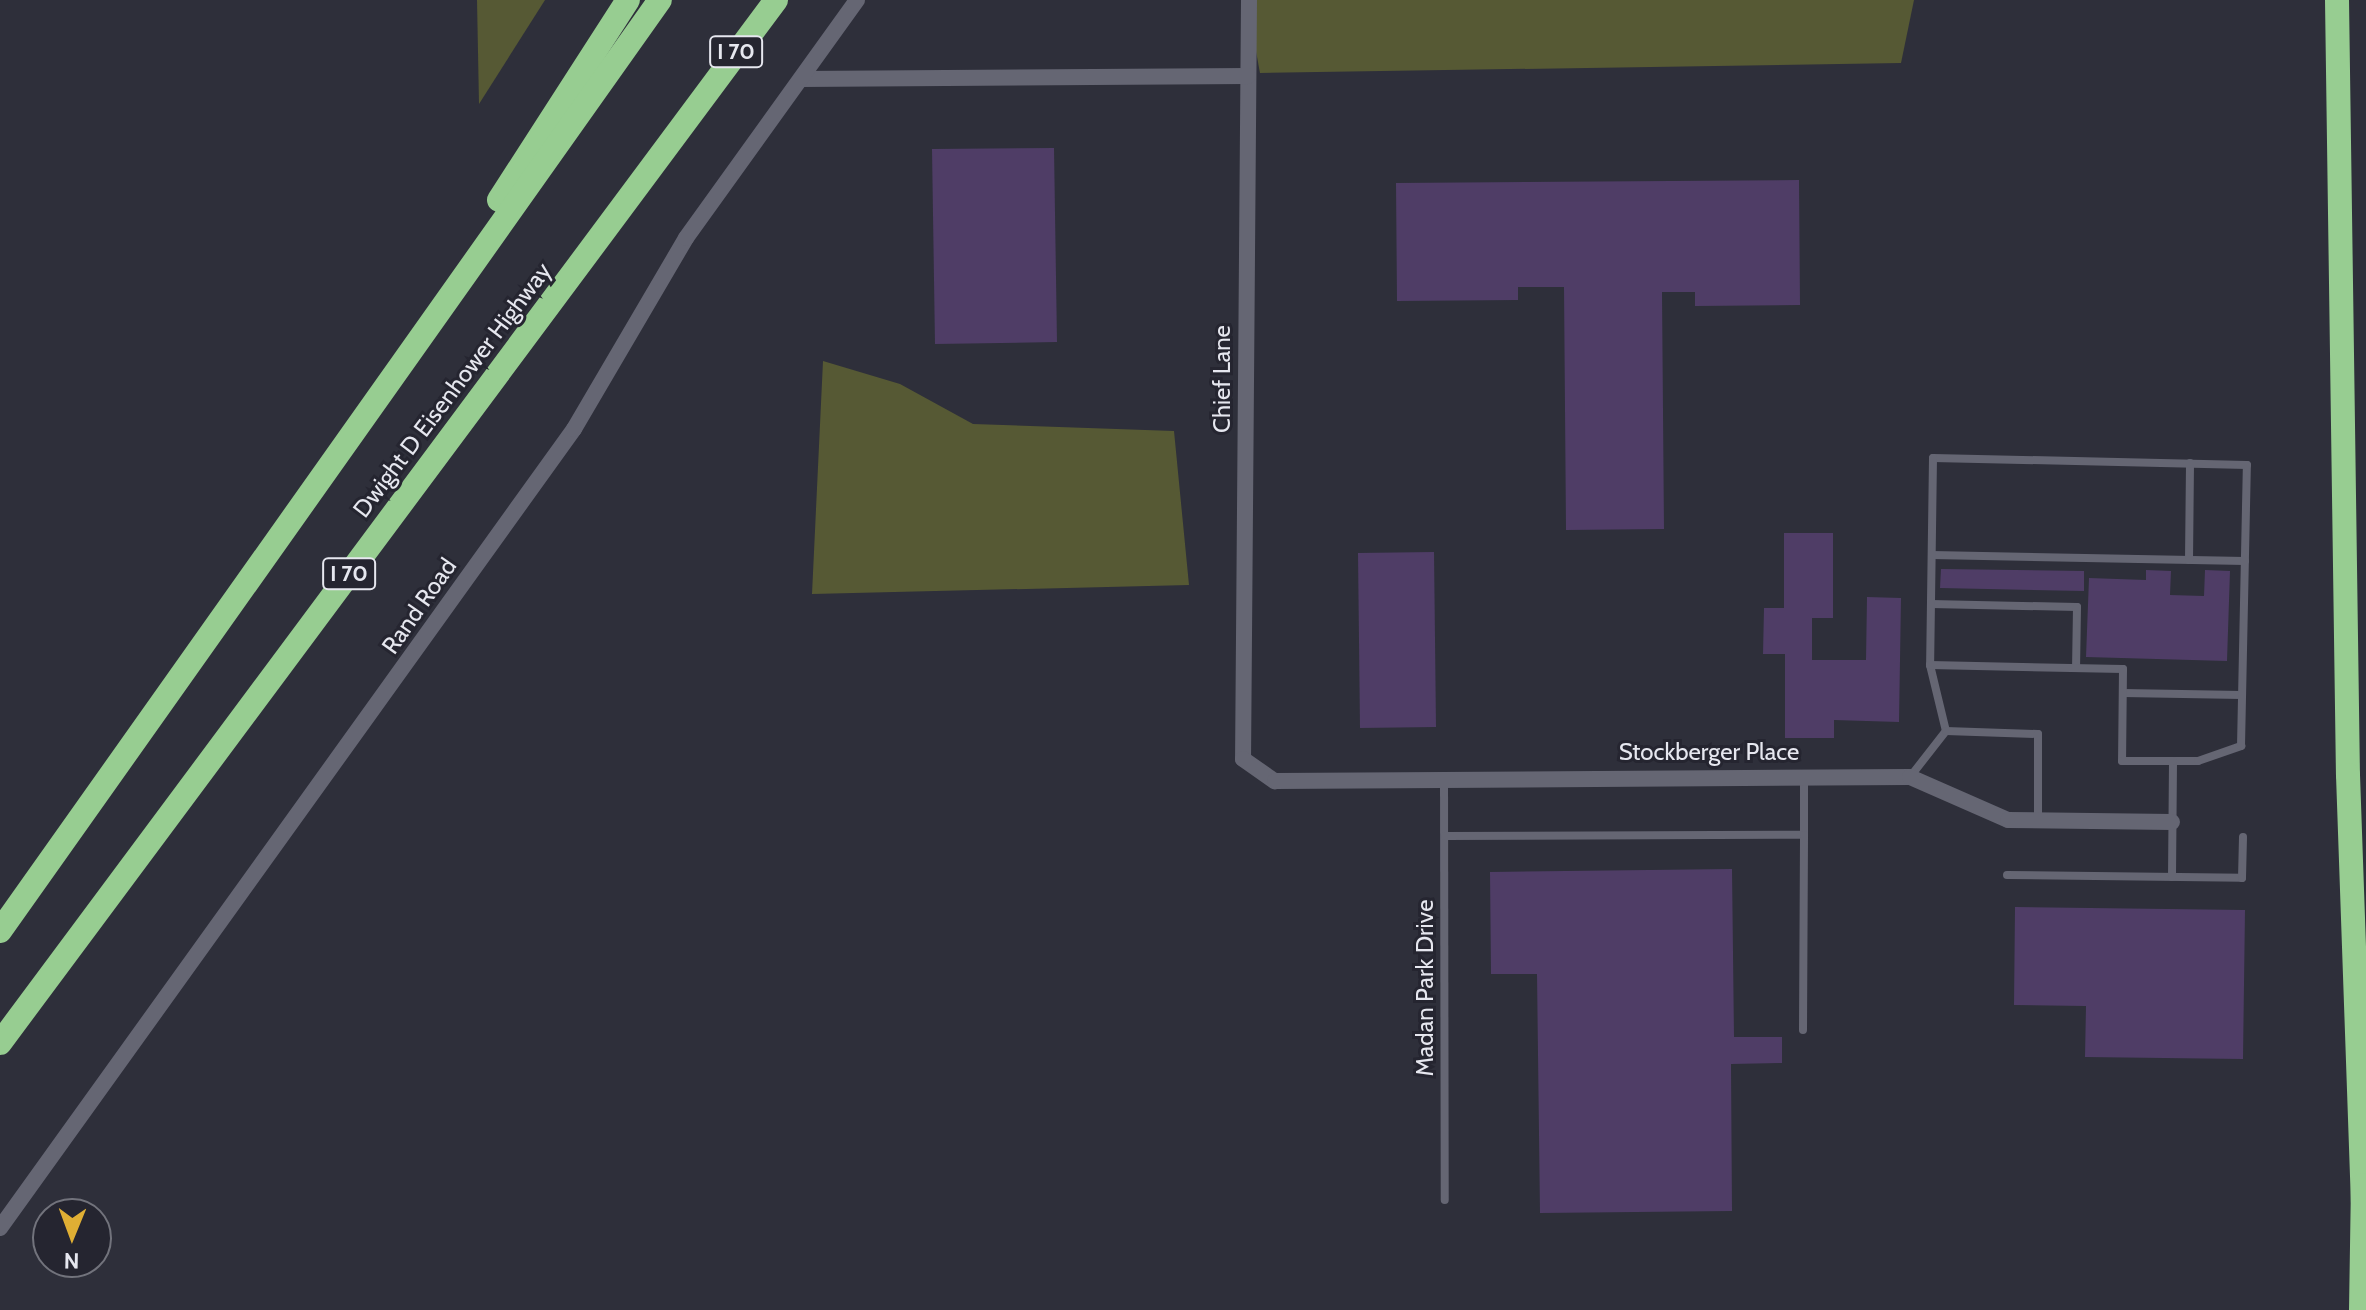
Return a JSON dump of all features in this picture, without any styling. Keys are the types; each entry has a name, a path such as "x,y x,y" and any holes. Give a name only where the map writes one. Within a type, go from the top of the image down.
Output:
{"highway":[{"path":"379,394 628,0"},
{"path":"0,931 660,0"},
{"name":"Dwight D Eisenhower Highway","path":"0,1043 776,0"},
{"path":"2337,0 2348,775 2363,1202"},
{"path":"2361,1310 2366,1107"}],"street":[{"name":"Rand Road","path":"0,1228 574,429 653,288 857,0"},
{"name":"Chief Lane","path":"1243,759 1249,0"},
{"path":"801,79 1248,76"},
{"name":"Stockberger Place","path":"1243,759 1275,781 1444,777 1910,777 2008,820 2172,822"}],"lane":[{"path":"1930,665 2123,669 2122,761 2198,761 2241,746 2247,465 1933,458 1930,665 1946,731"},
{"path":"2189,560 2190,463"},
{"path":"1932,555 2245,561"},
{"path":"1931,604 2077,607 2076,668"},
{"path":"2123,693 2242,695"},
{"path":"1910,777 1946,731"},
{"path":"1946,731 2038,734 2038,821"},
{"path":"2172,877 2173,761"},
{"path":"1803,1030 1804,776"},
{"name":"Madan Park Drive","path":"1444,777 1445,1200"},
{"path":"1445,836 1804,835"},
{"path":"2007,875 2242,878 2243,837"}],"green space":[{"path":"477,0 545,0 479,104"},
{"path":"1254,0 1914,0 1901,63 1260,73 1253,35"},
{"path":"823,361 900,384 973,424 1174,431 1189,585 812,594"}],"building":[{"path":"1054,148 1057,342 935,344 932,149"},
{"path":"1799,180 1800,305 1695,306 1695,292 1662,292 1664,529 1566,530 1564,287 1518,287 1518,300 1397,301 1396,183"},
{"path":"1784,533 1833,533 1833,618 1812,618 1812,660 1866,660 1867,597 1901,598 1899,722 1834,720 1834,738 1785,738 1785,654 1763,654 1764,608 1784,608"},
{"path":"1434,552 1436,727 1360,728 1358,553"},
{"path":"1941,569 2084,571 2084,591 1940,588"},
{"path":"2146,570 2171,571 2170,595 2204,596 2205,570 2230,571 2227,661 2086,657 2089,578 2146,580"},
{"path":"1732,869 1734,1037 1782,1037 1782,1063 1731,1064 1732,1211 1540,1213 1537,974 1491,974 1490,872"},
{"path":"2015,907 2245,910 2243,1059 2085,1057 2086,1006 2014,1005"}]}
